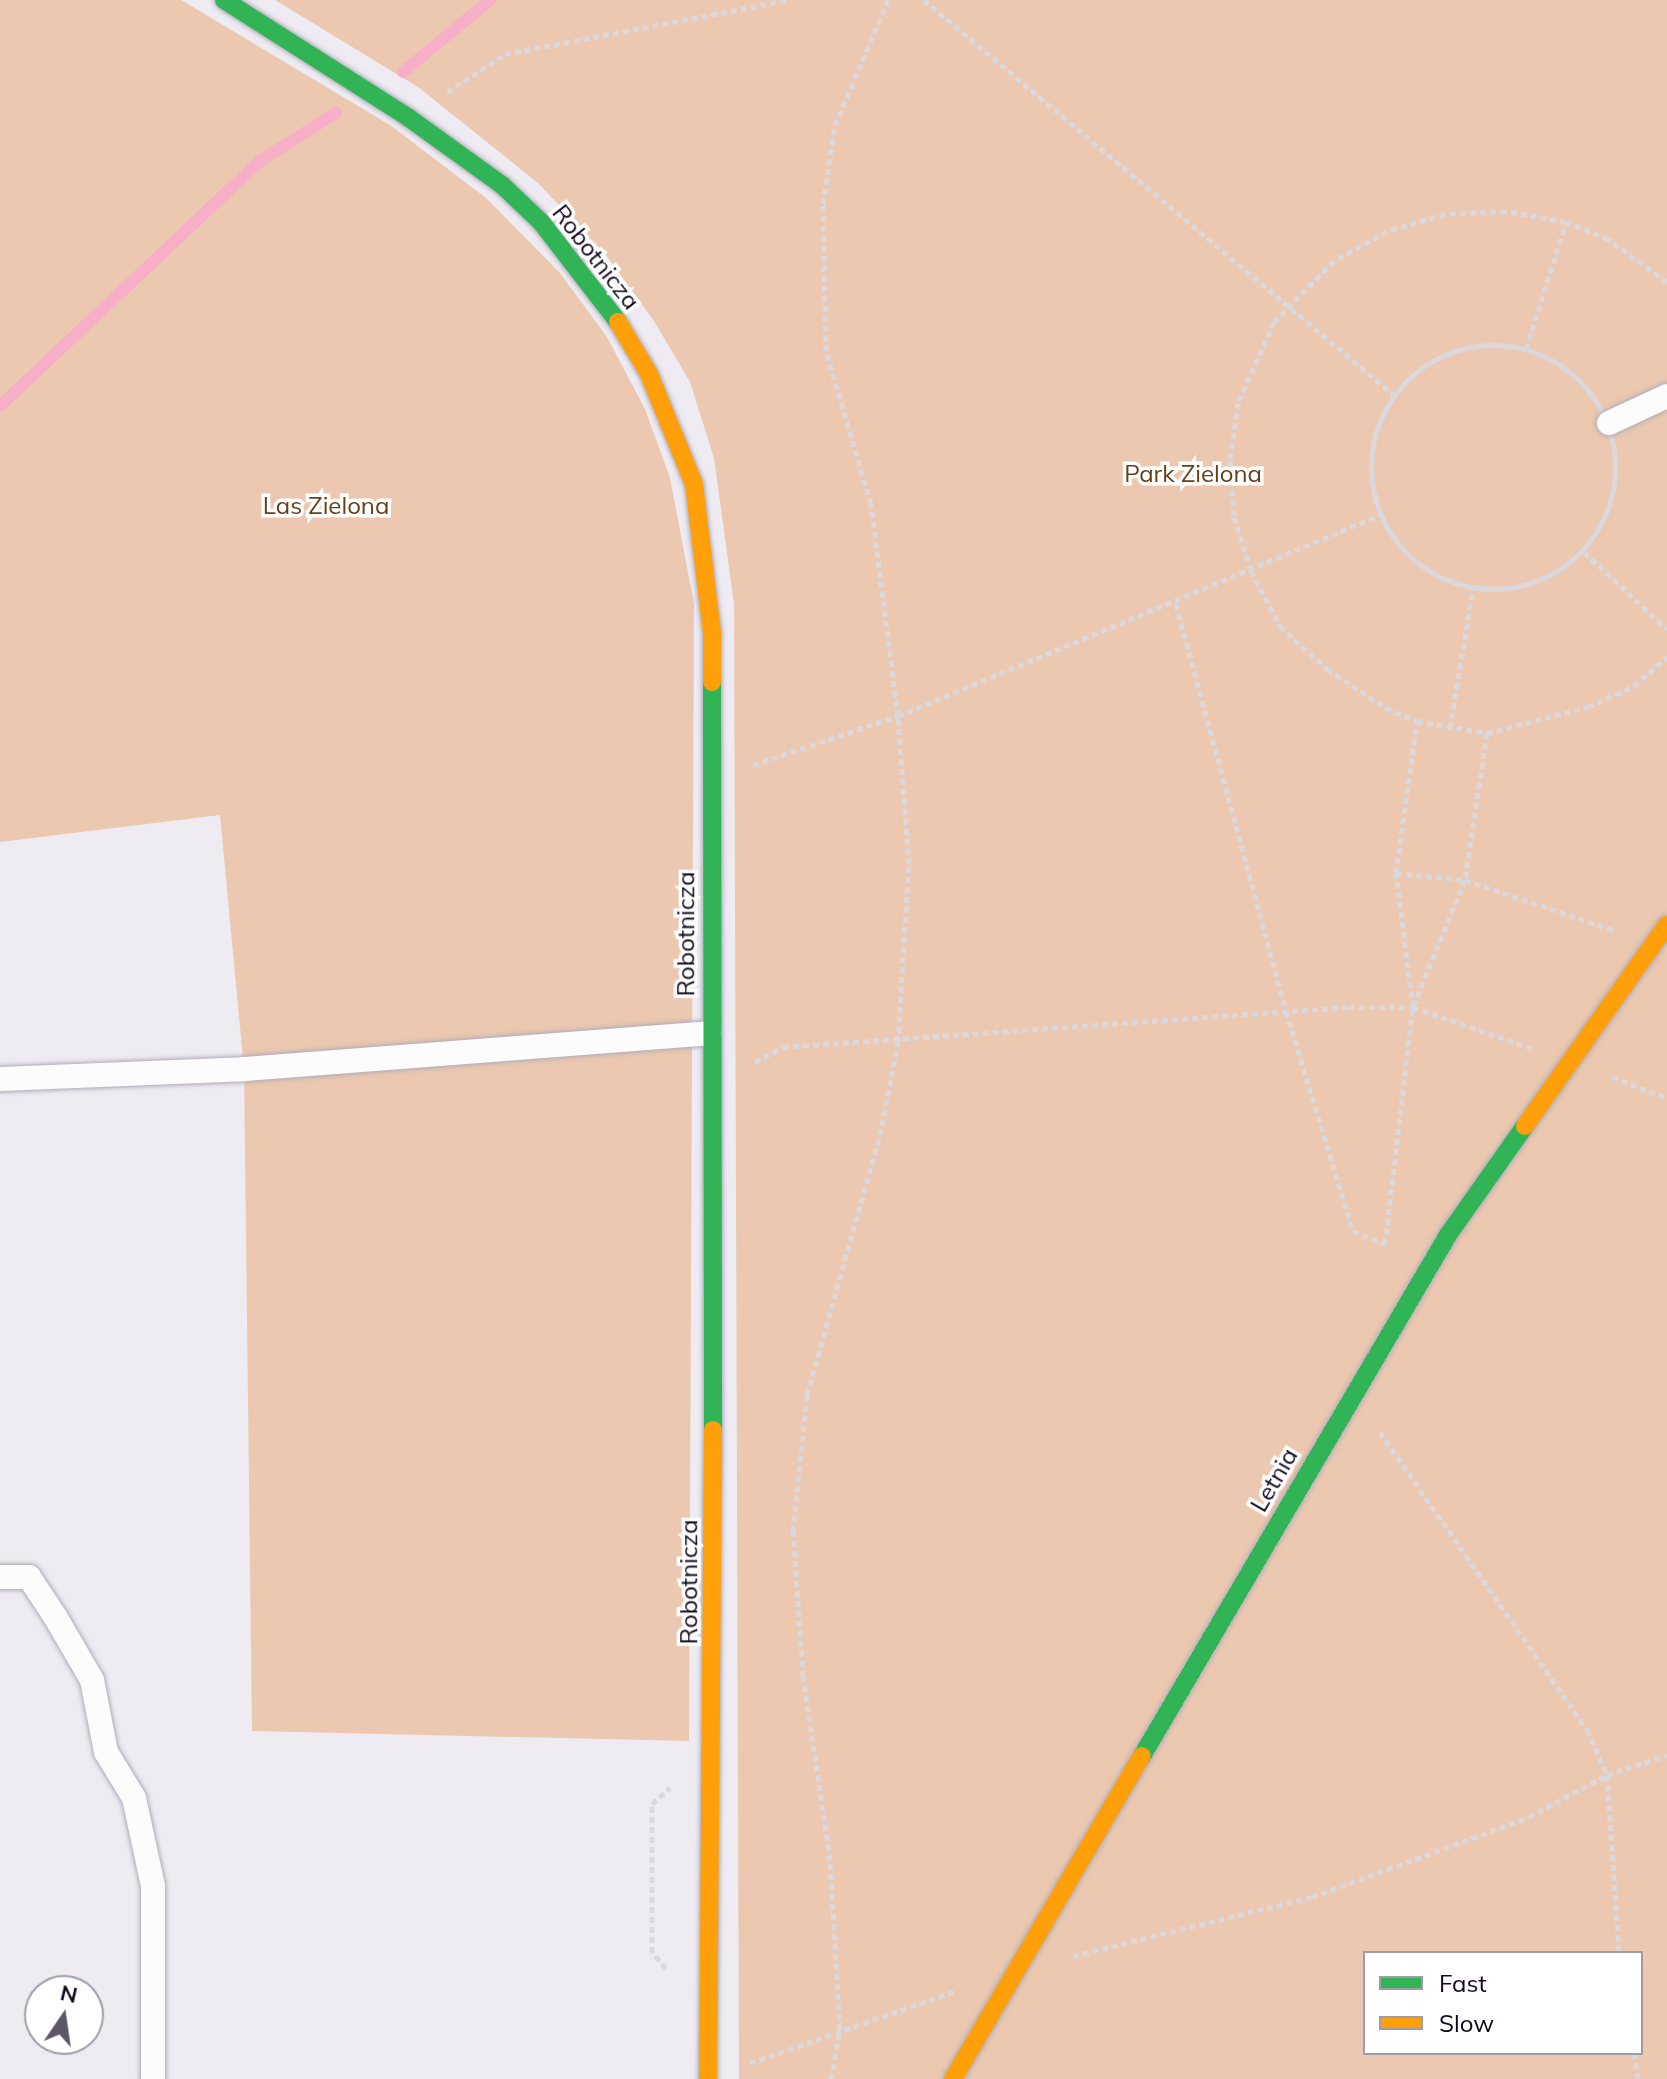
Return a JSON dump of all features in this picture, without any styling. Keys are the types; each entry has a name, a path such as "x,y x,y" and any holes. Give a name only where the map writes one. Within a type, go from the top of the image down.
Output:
{"street":[{"name":"Robotnicza","path":"224,0 409,118 502,185 569,253 606,302 668,409 694,484 708,584 710,780 714,1750 708,2079"},
{"name":"Letnia","path":"953,2079 1348,1400 1482,1182 1667,925"}],"lane":[{"path":"1609,423 1667,396"},
{"path":"0,1079 244,1069 710,1033"},
{"path":"0,1577 29,1577 56,1618 92,1680 106,1752 134,1798 153,1886 153,2079"}],"path":[{"path":"409,118 505,54 789,0"},
{"path":"831,2079 840,2029 830,1860 803,1676 793,1531 807,1395 880,1135 898,1042 909,864 898,716 871,504 826,351 823,204 835,125 888,0"},
{"path":"924,0 1290,303 1394,395"},
{"path":"1667,282 1608,239 1566,222 1506,211 1445,214 1402,227 1334,261 1274,322 1247,376 1233,432 1234,517 1251,571 1289,635 1381,706 1417,721 1487,733 1588,707 1634,686 1667,657"},
{"path":"1526,349 1566,222"},
{"path":"1489,344 1526,349 1576,376 1609,423 1617,469 1608,514 1584,552 1552,576 1514,588 1473,589 1424,567 1402,550 1380,515 1371,453 1394,395 1420,369 1453,351 1489,344"},
{"path":"710,780 898,716 1176,604 1380,515"},
{"path":"1584,552 1667,629"},
{"path":"1450,728 1473,589"},
{"path":"1176,604 1286,1011 1353,1231 1385,1244"},
{"path":"1389,1256 1385,1244 1413,1007 1396,873 1417,721"},
{"path":"1413,1007 1465,880 1487,733"},
{"path":"1396,873 1465,880 1653,944"},
{"path":"710,1068 744,1067 783,1047 898,1042 1286,1011 1413,1007 1667,1098"},
{"path":"1348,1400 1379,1432 1587,1730 1607,1775 1619,1951"},
{"path":"708,2079 840,2029 1016,1971 1312,1897 1529,1817 1607,1775 1667,1755"},
{"path":"1634,2055 1638,2079"}],"green space":[{"name":"Las Zielona","path":"0,0 181,0 390,125 486,198 560,273 607,337 645,409 670,478 694,604 689,1741 252,1731 244,1069 220,815 0,842"},
{"name":"Park Zielona","path":"275,0 1667,0 1667,2079 739,2079 734,604 714,458 690,382 654,321 606,255 538,183 418,87"}],"waterway":[{"path":"403,72 490,0"},
{"path":"0,406 260,161 336,113"}],"traffic: fast":[{"path":"224,0 409,118 502,185 541,222 618,322"},
{"path":"712,682 713,1430"},
{"path":"1142,1756 1448,1235 1525,1126"}],"traffic: slow":[{"path":"618,322 649,374 694,484 712,633 712,682"},
{"path":"1525,1126 1667,925"},
{"path":"708,2079 713,1430"},
{"path":"953,2079 1142,1756"}]}
